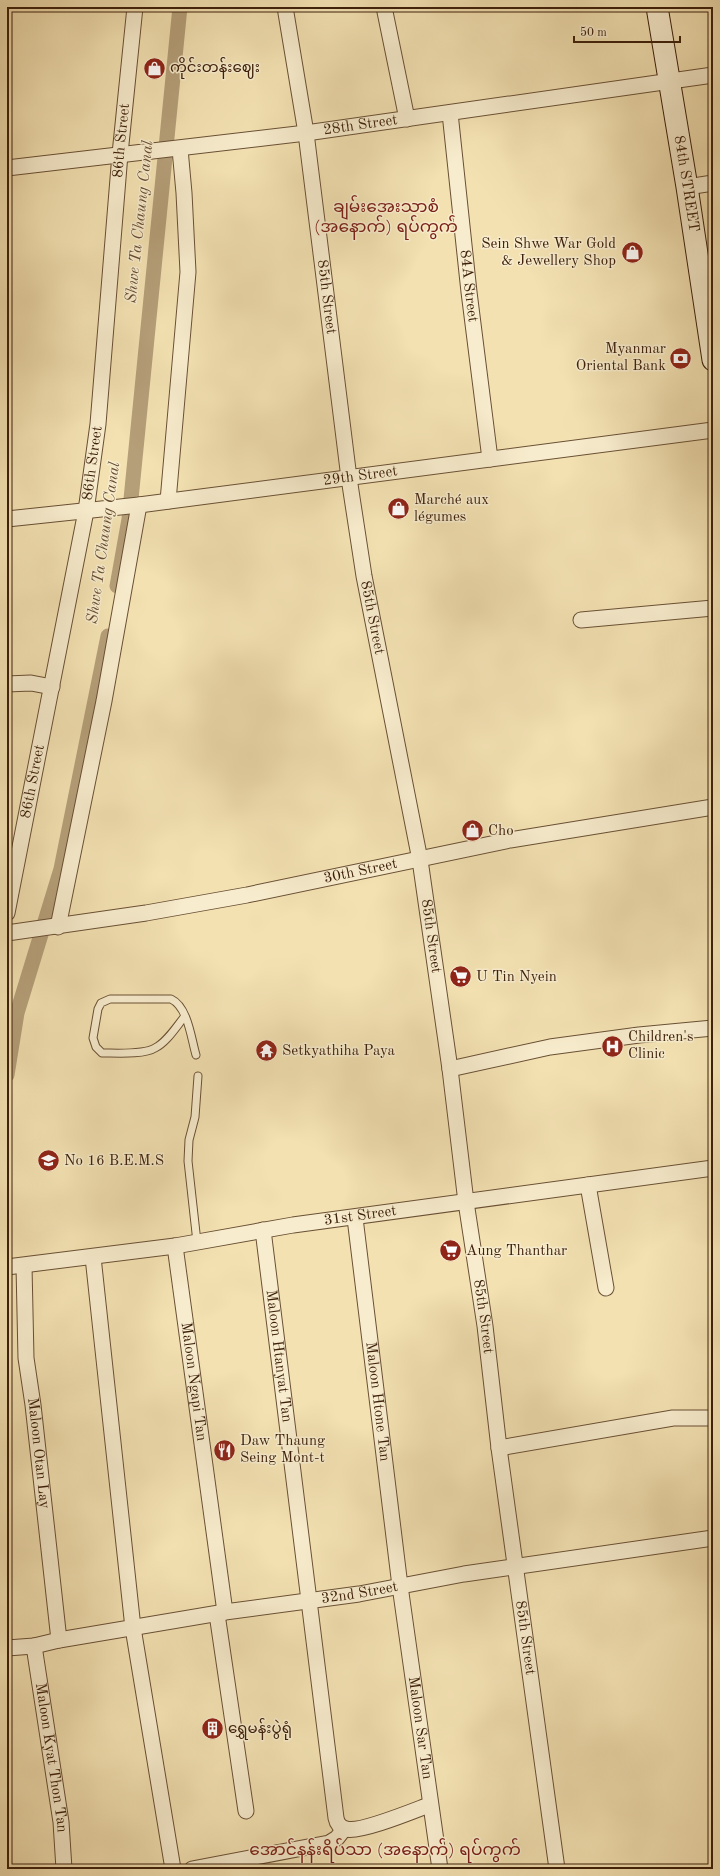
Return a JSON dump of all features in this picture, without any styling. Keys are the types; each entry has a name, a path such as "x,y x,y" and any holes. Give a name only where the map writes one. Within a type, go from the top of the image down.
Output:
{"main road":[{"name":"84th STREET","path":"657,7 687,187 713,360"}],"street":[{"name":"86th Street","path":"7,913 11,873 52,687 86,511 98,424 120,154 135,7"},
{"name":"85th Street","path":"285,7 306,133 349,478 364,576 420,860 450,1069 466,1202 485,1326 499,1448 557,1869"},
{"path":"384,7 407,119"},
{"name":"28th Street","path":"7,168 120,154 173,150 306,133 713,75"},
{"name":"84A Street","path":"450,113 469,292 490,459"},
{"path":"168,501 188,279 184,193 173,150"},
{"path":"687,187 713,183"},
{"name":"29th Street","path":"7,519 138,505 713,430"},
{"path":"54,927 104,701 138,505"},
{"path":"581,620 713,608"},
{"path":"7,684 31,683 52,687"},
{"name":"30th Street","path":"11,933 240,896 420,860 463,848 713,807"},
{"path":"450,1069 550,1047 639,1035 713,1028"},
{"name":"31st Street","path":"7,1267 176,1246 263,1230 713,1168"},
{"path":"588,1185 606,1288"},
{"name":"Maloon Htone Tan","path":"355,1218 400,1586"},
{"name":"Maloon Htanyat Tan","path":"263,1230 336,1818 340,1826 344,1829"},
{"name":"Maloon Ngapi Tan","path":"176,1246 246,1811"},
{"path":"93,1257 133,1628 173,1869"},
{"name":"Maloon Otan Lay","path":"24,1266 26,1358 34,1405 59,1640"},
{"path":"499,1448 673,1418 713,1418"},
{"name":"32nd Street","path":"7,1648 34,1646 59,1640 221,1613 310,1602 464,1574 713,1538"},
{"name":"Maloon Sar Tan","path":"400,1586 429,1805 440,1869"},
{"name":"Maloon Kyat Thon Tan","path":"34,1646 61,1822 64,1869"},
{"path":"192,1869 329,1843 337,1838 344,1829 360,1829 429,1805"}],"lane":[{"path":"185,1016 165,1040 155,1049 146,1051 102,1053 96,1047 92,1038 98,1009 101,1003 110,999 171,998 177,1002 185,1016 196,1055"},
{"path":"197,1242 188,1161 189,1140 195,1116 198,1076"}],"waterway":[{"name":"Shwe Ta Chaung Canal","path":"117,586 129,519 180,7"},
{"name":"Shwe Ta Chaung Canal","path":"7,1075 17,1013 61,869 108,636"}],"place":[{"name":"ကိုင်းတန်းဈေး","path":"155,68"},
{"name":"Sein Shwe War Gold & Jewellery Shop","path":"632,253"},
{"name":"Myanmar Oriental Bank","path":"681,358"},
{"name":"Marché aux légumes","path":"398,509"},
{"name":"Cho","path":"473,831"},
{"name":"U Tin Nyein","path":"460,977"},
{"name":"Children's Clinic","path":"613,1046"},
{"name":"Setkyathiha Paya","path":"267,1051"},
{"name":"No 16 B.E.M.S","path":"48,1161"},
{"name":"Aung Thanthar","path":"450,1251"},
{"name":"Daw Thaung Seing Mont-t","path":"225,1450"},
{"name":"ရွှေမန်းပွဲရုံ","path":"213,1729"}],"district":[{"name":"ချမ်းအေးသာစံ (အနောက်) ရပ်ကွက်","path":"386,217"},
{"name":"အောင်နန်းရိပ်သာ (အနောက်) ရပ်ကွက်","path":"385,1850"}]}
